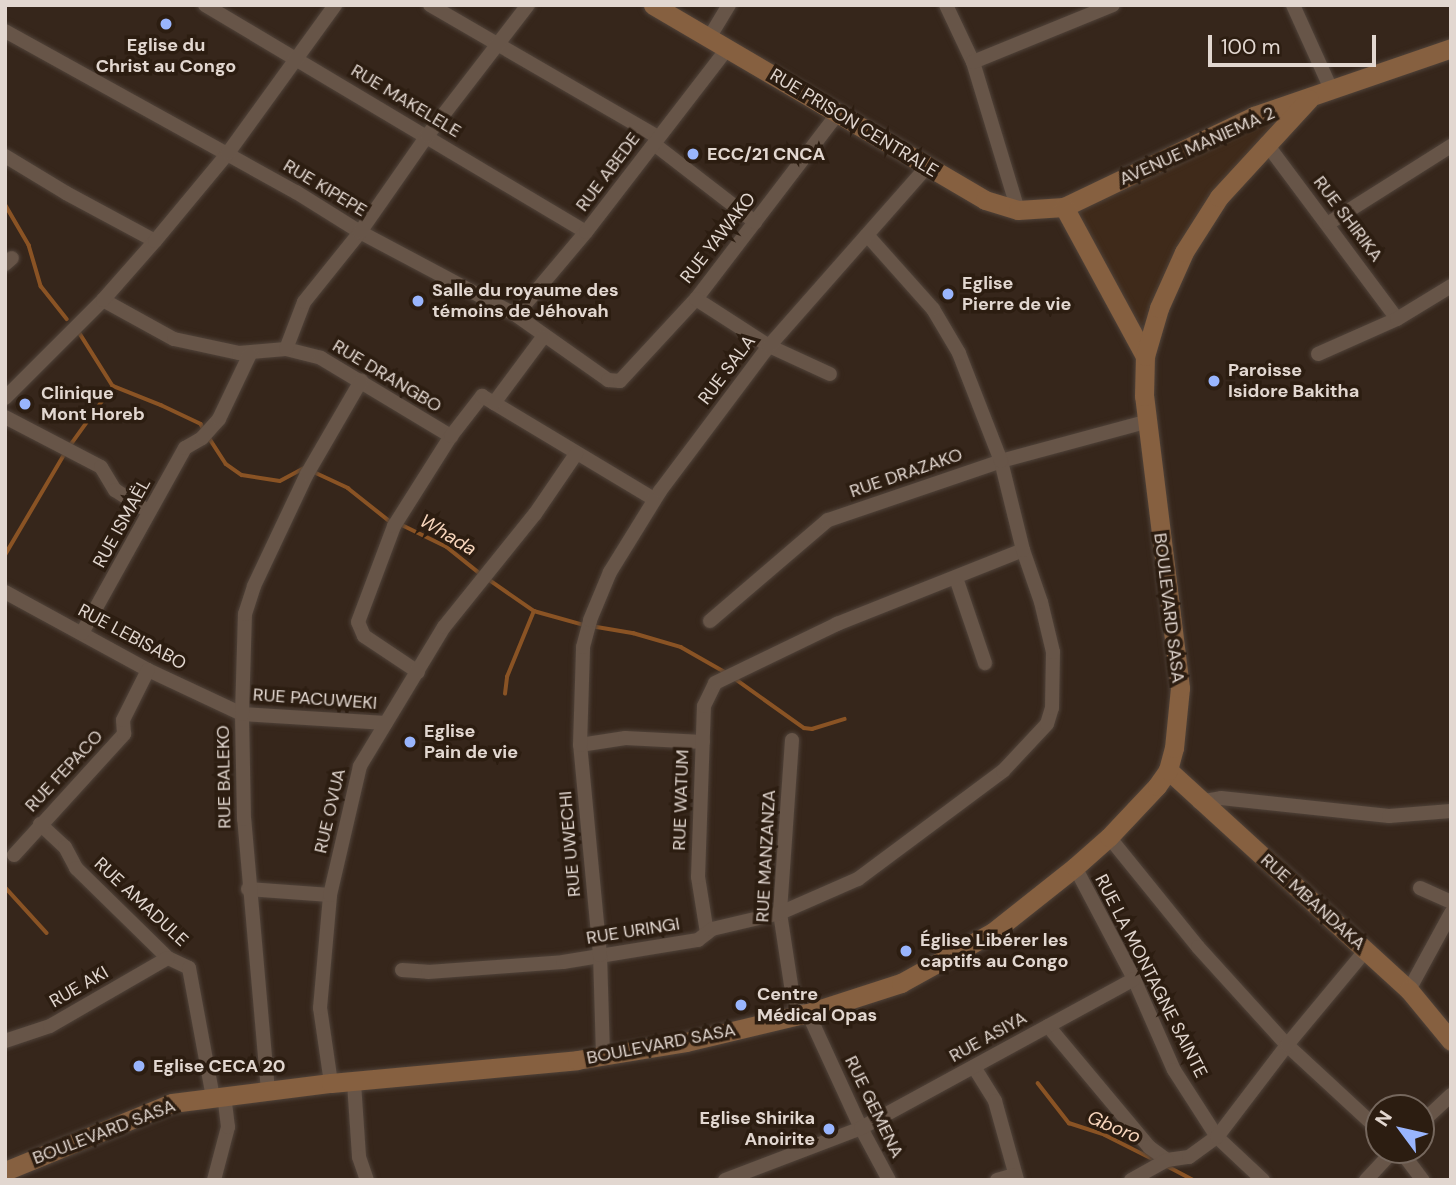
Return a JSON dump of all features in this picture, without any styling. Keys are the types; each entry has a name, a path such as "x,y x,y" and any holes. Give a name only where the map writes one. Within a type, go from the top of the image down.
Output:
{"street":[{"name":"RUE MAKELELE","path":"205,5 586,232"},
{"path":"8,390 103,300 155,242 228,153 335,5"},
{"path":"430,5 498,43 656,141 755,222"},
{"path":"286,349 304,302 360,232 427,136 527,5"},
{"name":"RUE PRISON CENTRALE","path":"653,5 985,200 1018,210 1065,207"},
{"path":"709,38 729,5"},
{"path":"946,5 972,62 1018,210"},
{"path":"972,62 1113,5"},
{"path":"1293,5 1331,89"},
{"name":"RUE KIPEPE","path":"5,32 228,153 360,232 516,315 543,337 608,380 620,381"},
{"name":"AVENUE MANIEMA 2","path":"1065,207 1254,116 1451,48"},
{"name":"RUE ABEDE","path":"516,315 586,232 727,49"},
{"name":"BOULEVARD SASA","path":"5,1171 172,1103 331,1083 354,1083 577,1060 686,1042 805,1014 901,983 993,932 1074,867 1109,837 1157,786 1168,770 1174,748 1180,688 1146,422 1145,356 1159,308 1184,252 1219,198 1309,99"},
{"name":"RUE YAWAKO","path":"620,381 696,299 839,112"},
{"name":"RUE SHIRIKA","path":"1266,144 1329,223 1397,318"},
{"path":"1329,223 1451,146"},
{"path":"8,157 65,193 155,242"},
{"name":"RUE SALA","path":"588,626 610,572 654,499 769,346 927,167"},
{"name":"BOULEVARD SASA","path":"1065,207 1145,356"},
{"name":"RUE URINGI","path":"402,970 428,972 563,962 698,940 707,933 780,913 858,879 1003,771 1047,724 1052,708 1053,652 1041,602 1023,550 1001,461 959,353 933,309 867,235"},
{"path":"1318,354 1397,318 1451,286"},
{"path":"1436,293 1451,298"},
{"path":"696,299 769,346 830,374"},
{"name":"RUE DRANGBO","path":"103,300 174,339 250,354 286,349 321,358 451,436"},
{"path":"494,402 543,337"},
{"name":"RUE ISMAËL","path":"82,633 185,449 206,434 219,419 250,354"},
{"name":"RUE BALEKO","path":"268,1091 248,889 242,714 245,614 254,586 310,470 360,381"},
{"path":"418,672 364,636 358,622 395,523 451,436 482,396 654,499"},
{"path":"5,418 101,467 115,490 149,512"},
{"name":"RUE DRAZAKO","path":"710,621 828,520 1001,461 1146,422"},
{"name":"RUE OVUA","path":"331,1083 320,1008 330,895 360,766 444,627 535,514 576,454"},
{"path":"985,663 956,578 1023,550"},
{"name":"RUE WATUM","path":"707,933 698,877 704,706 715,683 836,624 956,578"},
{"name":"RUE LEBISABO","path":"6,592 148,670 242,714"},
{"name":"RUE UWECHI","path":"588,626 583,647 580,745 600,954 603,1055"},
{"name":"RUE FEPACO","path":"14,855 124,734 123,720 148,670"},
{"name":"RUE PACUWEKI","path":"242,714 386,723"},
{"path":"580,745 625,738 703,742"},
{"name":"RUE MANZANZA","path":"792,740 780,913 792,991 805,1014"},
{"name":"RUE MBANDAKA","path":"1168,770 1199,802 1409,990 1451,1041"},
{"path":"1199,802 1221,798 1389,816 1451,811"},
{"name":"RUE AMADULE","path":"40,824 65,847 76,869 167,958 189,968 218,1097"},
{"path":"1109,837 1198,947 1287,1045 1365,1117"},
{"name":"RUE LA MONTAGNE SAINTE","path":"1074,867 1134,979 1174,1070 1217,1137 1263,1180"},
{"path":"1420,888 1451,902"},
{"path":"248,889 330,895"},
{"path":"1409,990 1451,913"},
{"path":"1131,1180 1167,1160 1189,1157 1217,1137 1287,1045 1366,950"},
{"name":"RUE AKI","path":"5,1041 50,1026 167,958"},
{"name":"RUE ASIYA","path":"725,1180 763,1174 861,1128 1134,979"},
{"name":"RUE GEMENA","path":"805,1014 889,1180"},
{"path":"1048,1026 1149,1147 1167,1160"},
{"path":"974,1067 995,1101 1015,1177 997,1180"},
{"path":"354,1083 359,1157 367,1180"},
{"path":"1435,1110 1451,1095"},
{"path":"214,1180 228,1127 218,1097"},
{"path":"1366,1180 1381,1164"},
{"path":"1411,1164 1423,1180"}],"shaded area":[{"path":"1256,119 1273,126 1137,332 1074,208"}],"waterway":[{"name":"Whada","path":"5,204 29,245 41,286 67,319"},
{"name":"Whada","path":"79,332 113,386 201,424 204,430"},
{"path":"69,447 113,386"},
{"name":"Whada","path":"208,436 226,464 242,475 280,481 304,468"},
{"path":"5,555 65,453"},
{"name":"Whada","path":"314,472 348,488 392,523"},
{"name":"Whada","path":"400,524 447,547 482,575"},
{"name":"Whada","path":"488,579 534,611 584,625"},
{"path":"505,694 507,677 534,611"},
{"name":"Whada","path":"591,626 633,633 681,647 725,672"},
{"name":"Whada","path":"734,678 804,728 812,729 844,719"},
{"path":"5,887 47,933"},
{"name":"Gboro","path":"1038,1083 1069,1123 1105,1135 1157,1161"},
{"name":"Gboro","path":"1167,1166 1193,1180"}],"place":[{"name":"Eglise du Christ au Congo","path":"166,24"},
{"name":"ECC/21 CNCA","path":"693,154"},
{"name":"Eglise Pierre de vie","path":"948,294"},
{"name":"Salle du royaume des témoins de Jéhovah","path":"418,301"},
{"name":"Paroisse Isidore Bakitha","path":"1214,381"},
{"name":"Clinique Mont Horeb","path":"25,404"},
{"name":"Eglise Pain de vie","path":"410,742"},
{"name":"Église Libérer les captifs au Congo","path":"906,951"},
{"name":"Centre Médical Opas","path":"741,1005"},
{"name":"Eglise CECA 20","path":"139,1066"},
{"name":"Eglise Shirika Anoirite","path":"829,1129"}]}
